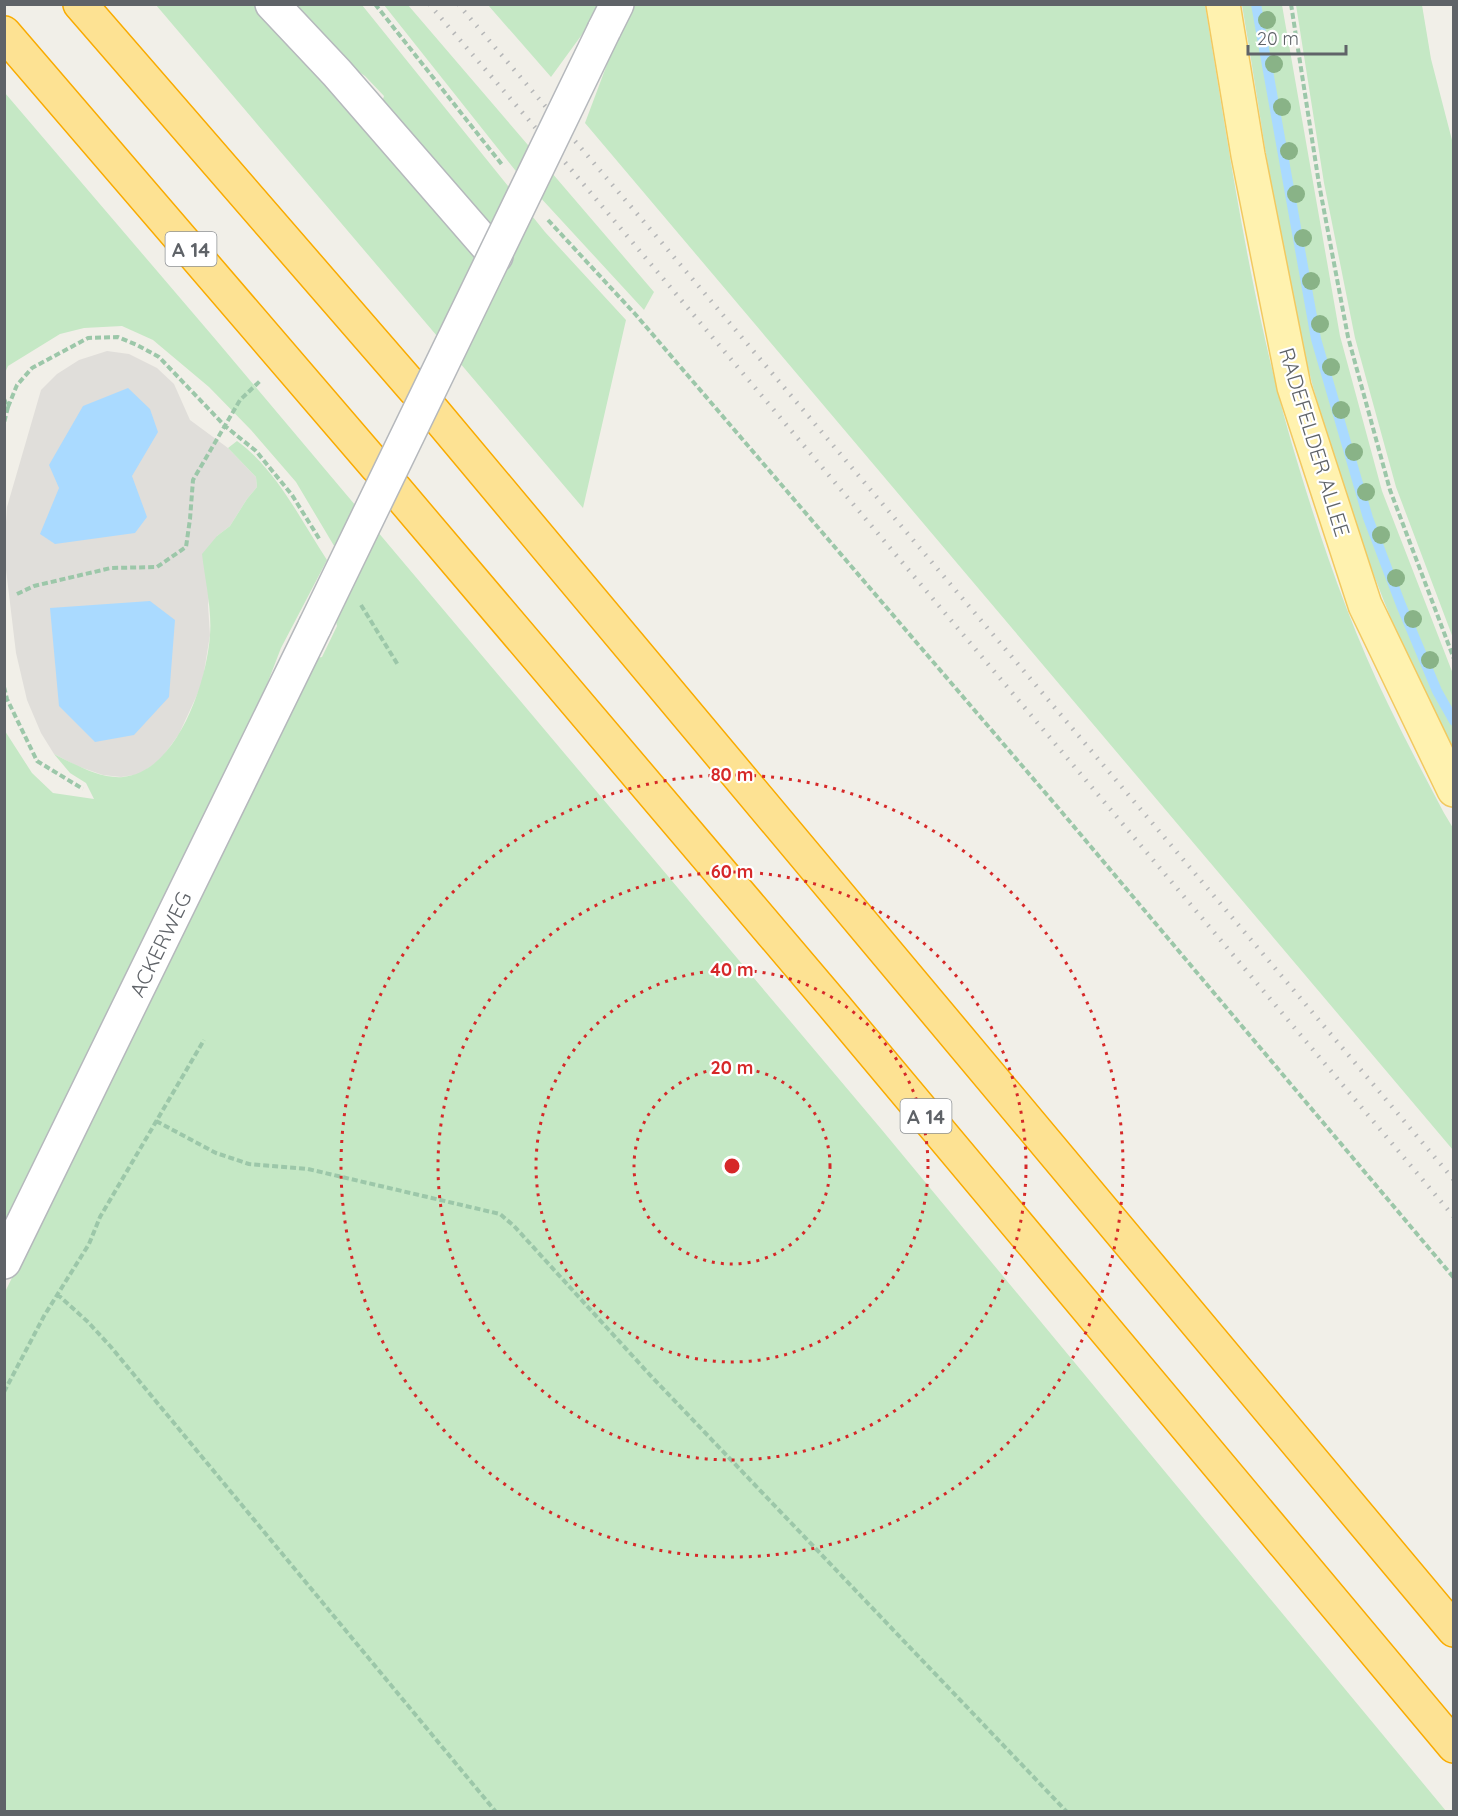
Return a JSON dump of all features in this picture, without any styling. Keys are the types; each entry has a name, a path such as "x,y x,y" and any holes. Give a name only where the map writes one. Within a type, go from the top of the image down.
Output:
{"highway":[{"path":"80,4 424,400 1454,1630"},
{"name":"A 14","path":"4,33 285,357 812,980 1454,1746"}],"main road":[{"name":"RADEFELDER ALLEE","path":"1223,4 1248,155 1294,387 1365,605 1454,790"}],"lane":[{"path":"272,4 337,73 496,256"},
{"name":"ACKERWEG","path":"4,1262 496,256 610,17"}],"path":[{"path":"375,4 504,168"},
{"path":"1291,4 1319,184 1348,337 1390,490 1454,658"},
{"path":"542,214 667,351 1060,810 1454,1278"},
{"path":"4,423 17,385 32,368 88,338 118,337 159,357 225,426 256,450 292,495 323,545"},
{"path":"17,594 34,586 111,568 157,567 186,547 193,480 240,400 285,357"},
{"path":"4,399 8,406"},
{"path":"360,605 398,665"},
{"path":"4,687 7,699 37,761 83,789"},
{"path":"4,1392 44,1316 89,1244 100,1217 204,1040"},
{"path":"156,1121 216,1153 249,1164 308,1169 500,1214 514,1226 650,1375 1067,1812"},
{"path":"57,1294 111,1347 496,1812"}],"shaded area":[{"path":"107,351 129,354 157,368 174,384 190,420 228,448 256,477 257,487 230,526 217,536 208,605 210,635 202,684 179,734 161,759 140,774 121,777 103,775 77,766 54,754 41,733 27,700 16,653 4,553 7,507 41,390 57,374 79,360"}],"green space":[{"path":"156,5 259,5 328,81 336,99 355,120 371,117 380,107 384,96 365,76 347,64 283,5 362,5 545,232 626,320 583,508"},
{"path":"384,5 408,5 654,292 644,310 515,170"},
{"path":"488,5 600,5 594,18 551,77"},
{"path":"633,5 1205,5 1256,298 1283,414 1300,471 1329,560 1362,647 1402,732 1453,828 1453,1150 585,123 615,43"},
{"path":"1242,5 1282,5 1340,336 1382,491 1453,674 1453,755 1385,605 1348,502 1316,397 1284,260"},
{"path":"1296,5 1422,5 1431,59 1453,144 1453,638 1396,487 1355,338 1324,183"},
{"path":"5,93 882,1130 1446,1811 5,1811 5,1292 317,658 322,657 337,626 335,618 355,581 296,482 251,430 209,387 153,340 122,326 84,328 60,334 8,366 5,373"},
{"path":"237,441 264,466 276,481 327,560 281,648 259,705 5,1235 5,731 32,773 53,793 94,799 86,783 70,773 54,754 105,776 123,777 142,771 159,759 173,742 186,722 203,676 208,654 210,615 202,554 217,536 230,526 257,487 256,477 228,448"}],"water":[{"path":"128,388 150,409 158,432 132,476 147,517 135,533 55,544 40,534 59,488 49,465 83,406"},
{"path":"150,601 175,620 169,697 134,735 95,742 59,706 50,608"}],"waterway":[{"path":"1256,4 1316,339 1368,518 1437,691 1454,721"}],"railway":[{"path":"429,4 1454,1217"},
{"path":"458,4 1454,1180"}]}
